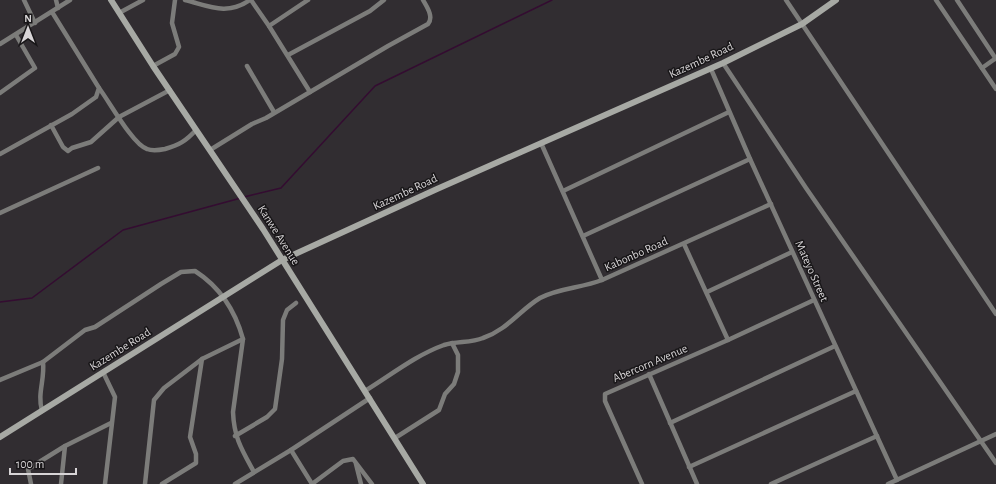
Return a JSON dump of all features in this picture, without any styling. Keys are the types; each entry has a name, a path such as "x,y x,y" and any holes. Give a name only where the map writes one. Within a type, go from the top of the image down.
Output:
{"main road":[{"name":"Kanwe Avenue","path":"111,0 282,260 424,484"},
{"name":"Kazembe Road","path":"0,437 282,260 711,69 802,24 836,0"}],"street":[{"path":"24,0 35,23"},
{"path":"56,0 58,8"},
{"path":"0,44 70,0"},
{"path":"119,13 143,0"},
{"path":"153,66 171,57 179,47 172,23 175,0"},
{"path":"185,0 227,10 242,5 250,0 288,55 310,92"},
{"path":"288,55 370,12 384,0"},
{"path":"210,150 430,22 430,15 423,0"},
{"path":"786,0 996,314"},
{"path":"936,0 996,89"},
{"path":"957,0 996,59 982,68"},
{"path":"269,26 305,1"},
{"path":"52,12 99,88 131,135 142,147 161,150 174,147 186,140 196,130"},
{"path":"0,93 35,68 16,35"},
{"path":"723,63 806,188 996,463"},
{"path":"246,66 274,112"},
{"name":"Mateyo Street","path":"711,69 792,252 897,480"},
{"path":"0,154 96,97 99,88"},
{"path":"51,125 63,147 68,151 93,140 119,117 170,90"},
{"path":"563,191 729,112"},
{"name":"Kabonbo Road","path":"541,144 602,280 771,204"},
{"path":"583,236 750,159"},
{"path":"0,212 98,168"},
{"path":"684,244 728,340"},
{"path":"707,292 792,252"},
{"path":"0,380 43,362 85,330 94,327 117,310 181,272 195,271 224,297 238,321 243,339 232,412 235,436 254,472"},
{"path":"365,391 423,355 452,343 484,338 509,324 523,310 545,296 587,286 602,280"},
{"name":"Abercorn Avenue","path":"642,484 604,397 607,392 728,340 814,300"},
{"path":"235,436 267,417 275,409 282,359 283,320 287,310 296,303"},
{"path":"145,484 154,400 164,388 202,359 243,339"},
{"path":"395,438 439,410 445,394 454,384 458,372 458,355 452,343"},
{"path":"670,423 835,346"},
{"path":"162,484 196,462 196,454 190,437 202,359"},
{"path":"42,411 39,399 44,374 43,362"},
{"path":"103,372 114,397 105,484"},
{"path":"649,374 697,484"},
{"path":"689,467 856,391"},
{"path":"235,484 291,450 370,398"},
{"path":"31,484 28,469 101,426 111,423"},
{"path":"888,484 996,434"},
{"path":"771,484 878,436"},
{"path":"61,484 66,446"},
{"path":"291,450 312,484 343,461 353,459 372,484"},
{"path":"356,462 360,484"}],"waterway":[{"path":"244,197 281,188 375,86 552,0"},
{"path":"0,302 32,298 123,230 241,198"}]}
